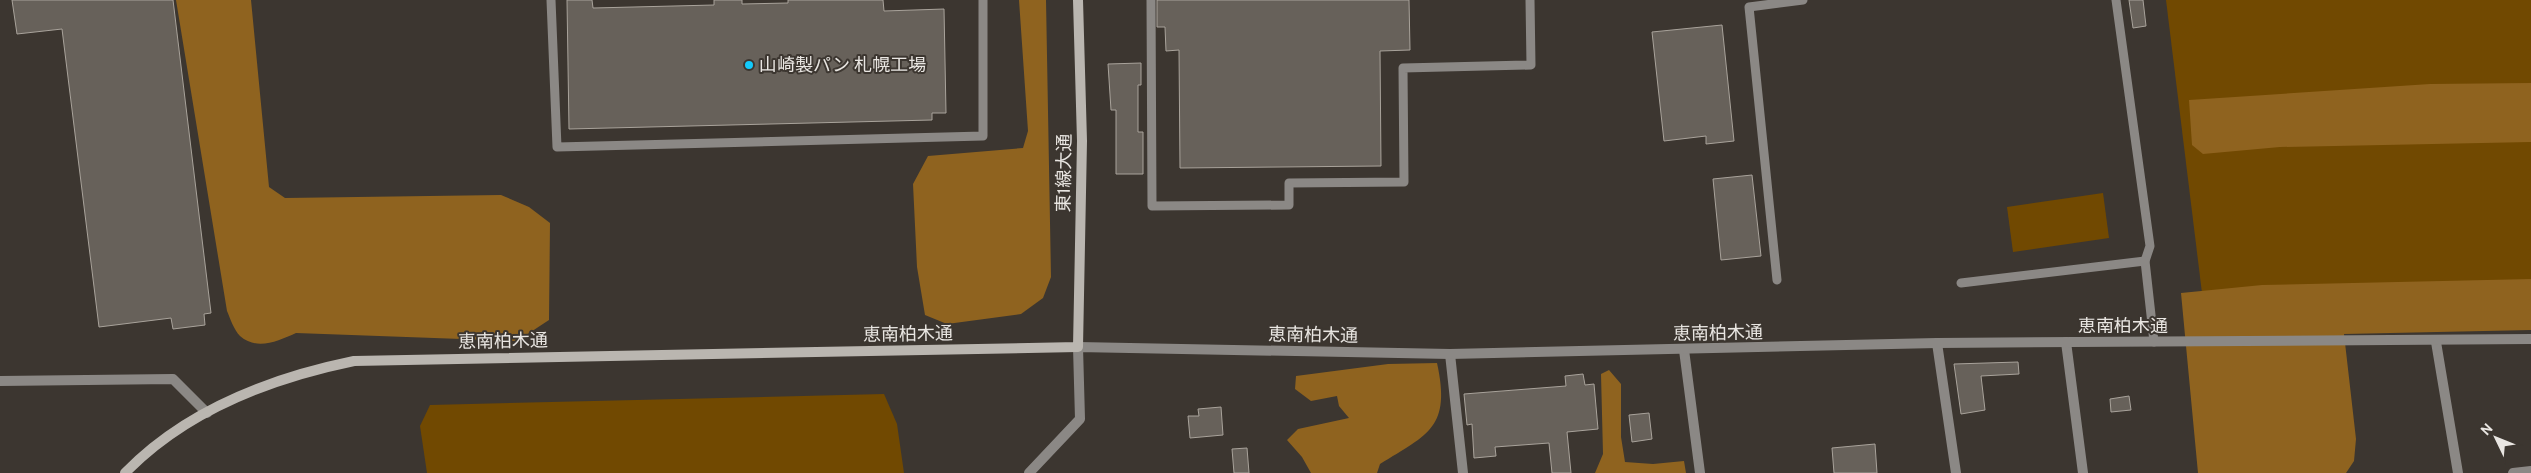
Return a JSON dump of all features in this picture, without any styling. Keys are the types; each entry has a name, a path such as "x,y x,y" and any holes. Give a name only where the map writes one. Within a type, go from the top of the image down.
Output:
{"street":[{"name":"東1線大通","path":"1078,0 1082,141 1078,347"},
{"name":"恵南柏木通","path":"125,473 146,451 207,413 279,379 354,360 1078,347 1450,354 1937,343 2436,342 2531,340"},
{"path":"2066,342 2083,473"},
{"path":"2436,342 2458,473"},
{"path":"1937,343 1956,473"},
{"path":"1029,473 1080,419 1078,347"},
{"path":"1684,350 1700,473"},
{"path":"1450,354 1462,473"},
{"path":"0,381 173,379 207,413"},
{"path":"2513,473 2531,471"}],"lane":[{"path":"551,0 557,147 983,136 983,0"},
{"path":"1150,0 1152,206 1289,205 1289,183 1404,182 1403,68 1531,65 1530,0"},
{"path":"1777,280 1748,3 1803,0"},
{"path":"2116,0 2150,246 2145,261 2154,342"},
{"path":"1962,283 2145,261"}],"shaded area":[{"path":"176,0 251,0 269,187 285,198 501,195 529,207 550,223 549,320 517,341 296,333 275,341 260,344 247,341 240,336 227,311"},
{"path":"1019,0 1046,0 1051,277 1043,298 1021,314 947,324 925,315 917,267 913,184 928,156 1023,148 1028,131"},
{"path":"2166,0 2531,0 2531,284 2202,293"},
{"path":"2531,83 2531,142 2280,147 2203,154 2192,145 2189,100 2430,84"},
{"path":"2103,193 2109,238 2013,252 2007,207"},
{"path":"2531,279 2531,330 2344,334 2356,439 2354,461 2346,473 2198,473 2181,293 2262,285"},
{"path":"1437,363 1441,384 1441,402 1438,415 1432,426 1412,445 1380,464 1377,473 1311,473 1302,457 1287,440 1298,429 1349,418 1339,406 1337,396 1311,401 1295,389 1296,376 1388,364"},
{"path":"1609,370 1621,384 1621,437 1625,462 1653,464 1684,461 1686,473 1595,473 1603,454 1601,374"},
{"path":"884,394 897,424 904,473 427,473 420,426 430,405"}],"building":[{"path":"12,0 173,0 211,313 204,314 205,325 173,329 171,318 99,327 62,29 17,34"},
{"name":"山崎製パン 札幌工場","path":"567,0 592,0 593,8 714,5 714,0 742,0 742,4 788,3 788,0 883,0 884,11 944,9 946,113 932,113 932,120 569,129"},
{"path":"1157,0 1409,0 1410,50 1380,51 1381,166 1180,168 1179,50 1166,51 1165,27 1157,27"},
{"path":"2129,0 2143,0 2146,26 2133,28"},
{"path":"1722,25 1734,141 1706,144 1706,136 1664,141 1652,32"},
{"path":"1141,63 1141,85 1138,85 1138,132 1143,132 1143,174 1116,174 1116,110 1111,110 1108,64"},
{"path":"1752,175 1761,256 1721,260 1713,179"},
{"path":"2018,362 2019,374 1981,376 1985,410 1961,414 1954,364"},
{"path":"1583,374 1585,385 1594,384 1598,429 1567,432 1571,473 1552,473 1549,443 1495,447 1496,456 1474,458 1472,424 1467,425 1464,394 1566,386 1565,376"},
{"path":"2129,396 2131,410 2111,412 2110,399"},
{"path":"1221,407 1223,435 1190,438 1188,416 1199,416 1198,409"},
{"path":"1649,413 1652,439 1632,442 1629,415"},
{"path":"1875,444 1877,473 1834,473 1832,448"},
{"path":"1247,448 1249,473 1234,473 1232,449"}],"place":[{"name":"山崎製パン 札幌工場","path":"749,65"}]}
